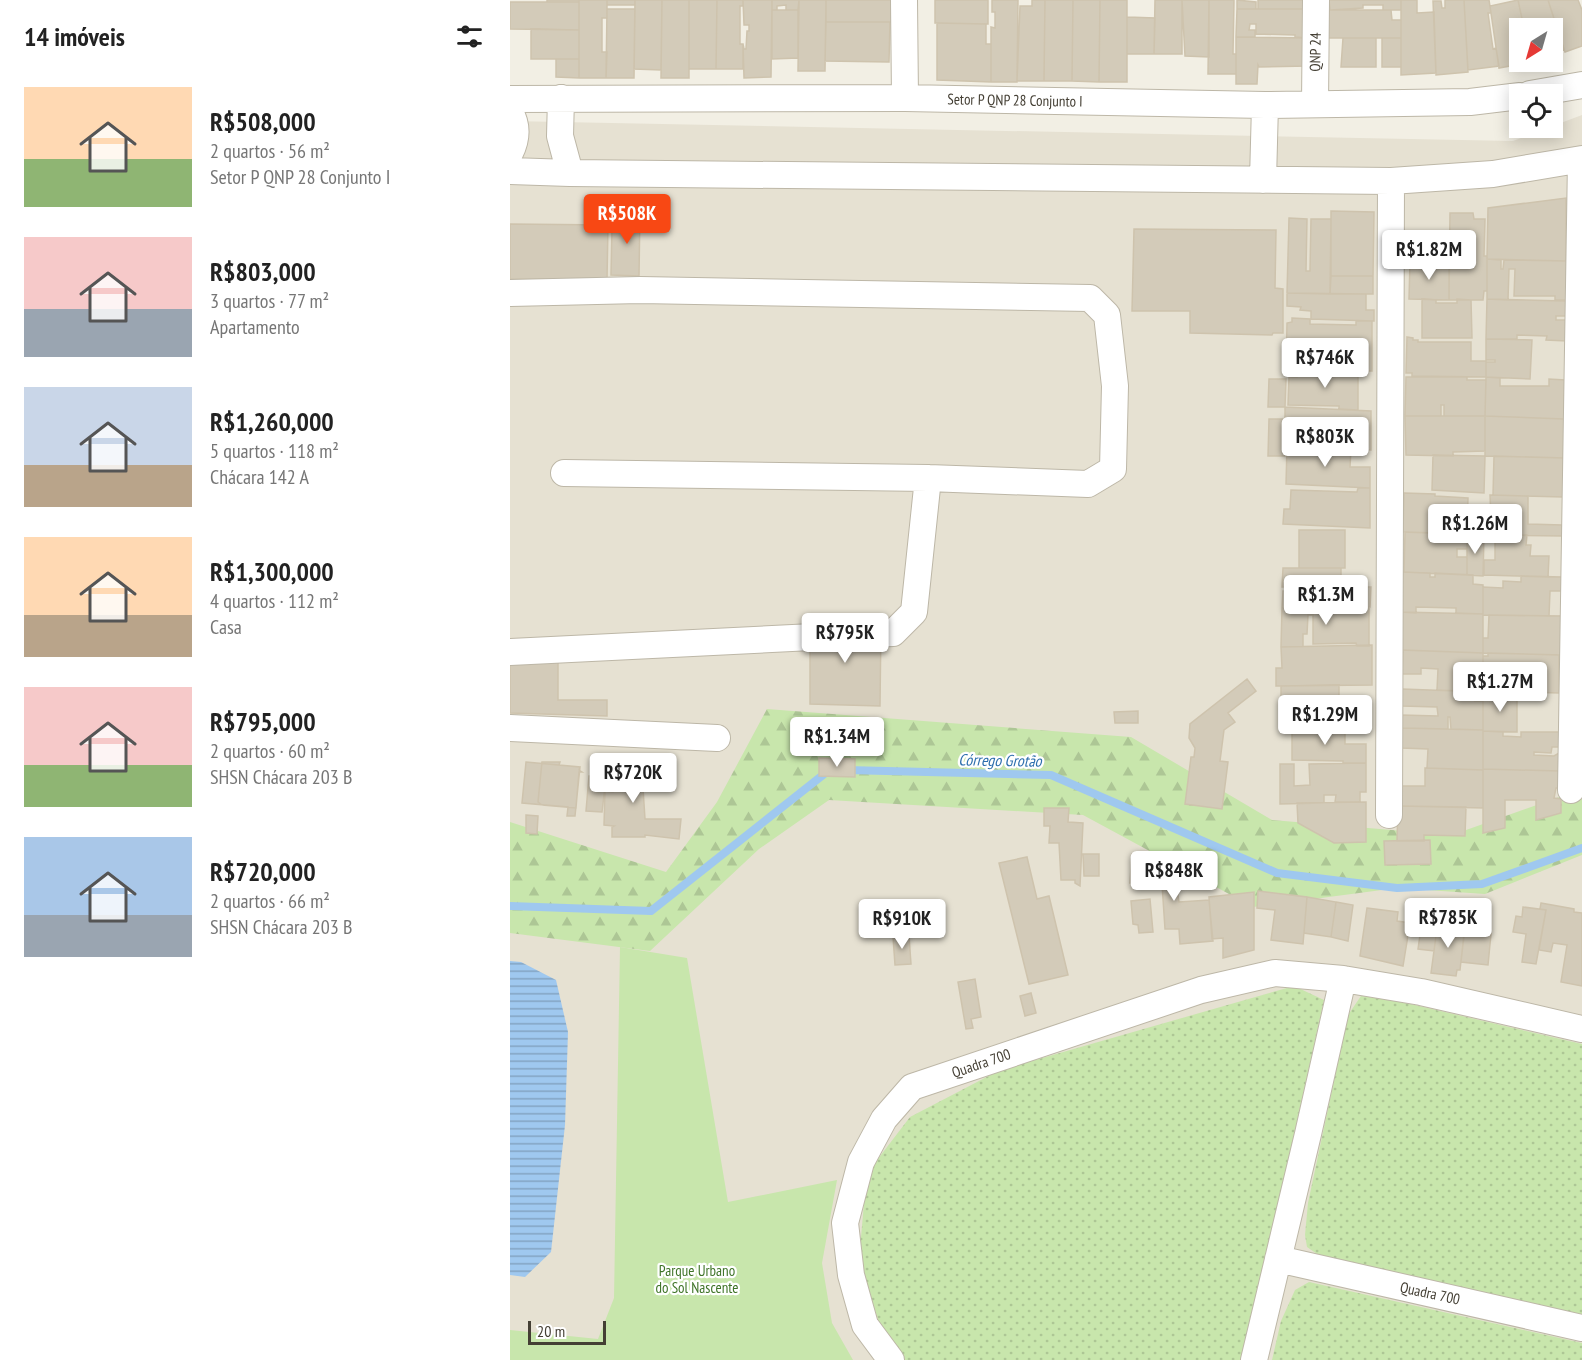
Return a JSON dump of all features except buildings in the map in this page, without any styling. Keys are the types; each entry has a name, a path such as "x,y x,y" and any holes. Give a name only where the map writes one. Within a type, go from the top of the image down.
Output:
{"street":[{"path":"904,0 905,98"},
{"name":"QNP 24","path":"1314,104 1316,0"},
{"path":"1563,88 1582,85"},
{"name":"Setor P QNP 28 Conjunto I","path":"510,99 905,98 1266,105 1470,102 1509,97"},
{"path":"561,98 560,136 570,173"},
{"path":"1263,180 1266,105"},
{"path":"510,112 516,135 510,153"},
{"path":"510,171 1390,181 1493,174 1582,159 1571,790"},
{"path":"1389,815 1390,181"},
{"path":"510,293 640,290 1090,298 1107,315 1116,386 1113,469 1088,484 928,478 564,473"},
{"path":"510,652 894,633 914,612 928,478"},
{"path":"510,728 717,738"},
{"name":"Quadra 700","path":"891,1360 866,1324 850,1275 845,1223 861,1162 884,1119 912,1087 1201,990 1275,973 1343,979 1421,992 1582,1029"},
{"path":"1254,1360 1343,979"},
{"name":"Quadra 700","path":"1278,1259 1582,1328"}],"shaded area":[{"path":"1582,115 1582,1360 510,1360 510,121 1513,141 1521,138 1563,138 1563,122"}],"green space":[{"path":"767,709 1131,737 1272,820 1452,835 1582,789 1582,855 1485,894 1397,888 1253,907 1083,815 829,800 759,849 650,951 510,933 510,822 666,872 717,802"},
{"name":"Parque Urbano do Sol Nascente","path":"620,947 687,958 728,1202 837,1180 822,1263 832,1323 853,1360 510,1360 510,1330 598,1339 614,1298"},
{"path":"1294,986 1324,1000 1244,1360 903,1360 883,1335 859,1260 864,1203 874,1164 910,1117 1000,1070"},
{"path":"1361,996 1402,1002 1582,1044 1582,1316 1317,1254 1307,1247 1305,1235 1308,1203 1348,1015"},
{"path":"1309,1282 1582,1343 1582,1360 1272,1360 1281,1321 1295,1290"}],"water":[{"path":"510,961 521,962 556,980 568,1032 565,1125 551,1252 525,1277 510,1275"}],"waterway":[{"name":"Córrego Grotão","path":"846,770 1051,775 1277,873 1397,888 1482,884 1582,848"},
{"name":"Córrego Grotão","path":"510,906 651,911 828,771"}]}
